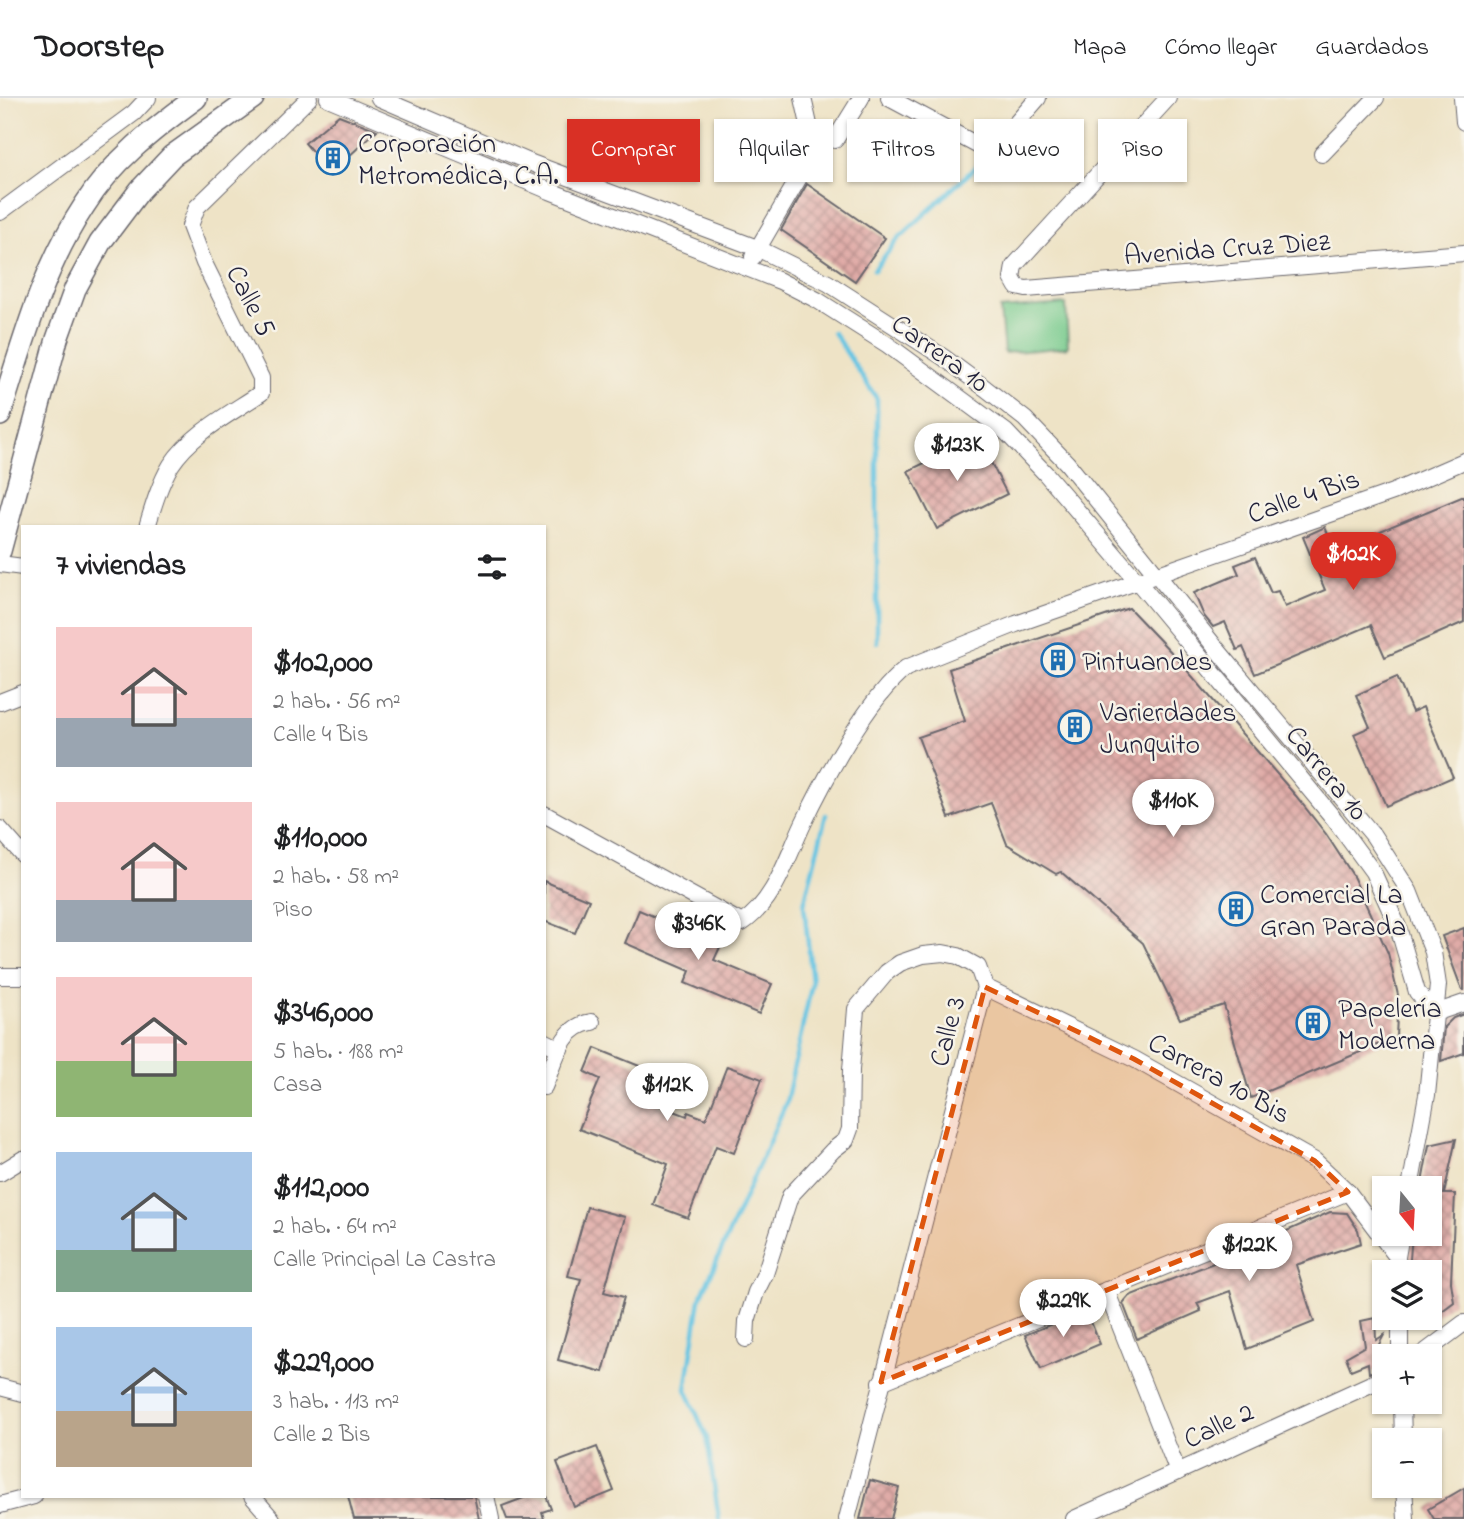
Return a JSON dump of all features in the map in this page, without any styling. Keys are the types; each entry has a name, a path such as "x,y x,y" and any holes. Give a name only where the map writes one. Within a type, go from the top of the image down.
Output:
{"main road":[{"path":"0,415 45,280 55,256 85,204 115,167 143,140 196,98"},
{"path":"0,551 57,339 75,289 100,243 140,190 172,156 253,98"}],"street":[{"path":"0,212 134,113 148,98"},
{"name":"Calle 5","path":"148,525 171,466 193,439 261,393 261,378 204,263 190,226 197,207 309,98"},
{"name":"Carrera 10","path":"327,98 584,205 749,267 817,300 878,338 1006,432 1046,474 1138,582 1335,820 1373,872 1398,927 1417,992 1435,1013"},
{"name":"Carrera 10","path":"379,98 534,164 757,248 828,283 943,357 1024,419 1067,463 1220,653 1351,809 1394,864 1409,891 1433,952 1438,985 1427,1095 1412,1176"},
{"path":"749,267 814,148 803,98"},
{"path":"835,140 861,98"},
{"path":"889,98 976,145 988,148 999,143 1038,98"},
{"name":"Avenida Cruz Diez","path":"1168,98 1014,265 1012,278 1017,287 1026,289 1464,253"},
{"path":"1322,154 1376,98"},
{"path":"1462,98 1464,122"},
{"name":"Calle 4 Bis","path":"546,815 741,923 754,914 773,888 809,812 847,743 892,679 918,662 1016,624 1393,492 1464,461"},
{"path":"0,564 21,568"},
{"path":"0,702 21,694"},
{"path":"1335,820 1351,809"},
{"path":"0,829 21,853"},
{"path":"1398,927 1421,919"},
{"name":"Calle 3","path":"746,1339 747,1321 790,1196 833,1150 846,1140 850,1129 856,1009 887,972 901,963 923,955 943,953 958,956 978,967 985,987 847,1519"},
{"path":"0,976 21,976"},
{"name":"Carrera 10 Bis","path":"985,987 1134,1059 1315,1161 1348,1192 1395,1260"},
{"path":"1435,1013 1464,1003"},
{"path":"546,1083 568,1033 579,1023 592,1022"},
{"path":"546,1042 561,1049"},
{"path":"0,1173 21,1160"},
{"path":"881,1382 1348,1192"},
{"path":"1106,1290 1178,1472"},
{"path":"1436,1344 1464,1323"},
{"name":"Calle 2","path":"1073,1519 1372,1383"},
{"path":"0,1387 21,1392"},
{"path":"10,1519 1,1504 26,1498"},
{"path":"253,1498 272,1519"},
{"path":"486,1498 491,1519"},
{"path":"1405,1498 1406,1519"}],"highlighted area":[{"path":"985,987 1134,1059 1315,1161 1348,1192 881,1382"}],"green space":[{"path":"1066,304 1068,347 1004,353 1000,309"}],"building":[{"name":"Corporación Metromédica, C.A.","path":"339,115 377,130 331,173 305,143"},
{"path":"807,184 885,238 855,281 781,230"},
{"path":"978,437 1007,494 937,529 908,471"},
{"path":"1464,496 1464,622 1385,657 1371,625 1255,674 1243,647 1237,650 1225,622 1213,627 1204,616 1194,593 1239,574 1235,565 1255,557 1271,593 1278,591 1285,607 1325,590 1303,537 1325,527 1335,550"},
{"path":"1129,608 1172,653 1296,796 1326,834 1352,874 1388,953 1398,995 1396,1037 1251,1098 1224,1005 1180,1019 1143,943 1061,872 1056,874 1007,844 991,803 949,818 918,737 965,721 949,669"},
{"path":"1397,677 1412,712 1423,707 1453,777 1386,806 1354,734 1370,727 1356,695"},
{"path":"546,882 589,900 575,933 546,922"},
{"path":"639,910 721,945 714,960 772,984 759,1014 685,983 690,971 625,943"},
{"path":"1464,928 1464,990 1462,990 1442,936"},
{"path":"1464,1014 1464,1053 1441,1061 1444,1027 1453,1018"},
{"path":"595,1048 669,1078 658,1105 687,1116 688,1112 706,1119 727,1066 762,1079 734,1153 716,1146 688,1218 653,1205 668,1164 579,1129 600,1079 585,1072"},
{"path":"1456,1139 1444,1194 1455,1194 1451,1282 1454,1302 1442,1311 1442,1260 1410,1260 1411,1246 1442,1246 1442,1176 1423,1176 1429,1145"},
{"path":"587,1207 625,1217 604,1292 624,1297 603,1372 558,1360 581,1279 568,1276"},
{"path":"1330,1212 1347,1213 1358,1230 1361,1243 1296,1265 1314,1322 1247,1349 1230,1291 1197,1303 1201,1311 1137,1339 1123,1303 1129,1296 1221,1260"},
{"path":"1086,1310 1100,1344 1041,1369 1025,1335"},
{"path":"1372,1319 1376,1340 1384,1335 1379,1344 1372,1344 1372,1372 1369,1373 1368,1363 1351,1370 1346,1357 1365,1346 1361,1321"},
{"path":"597,1447 614,1491 574,1507 557,1462"},
{"path":"870,1480 899,1488 891,1519 860,1519"},
{"path":"1464,1488 1464,1519 1434,1519 1428,1509"},
{"path":"546,1496 551,1509 542,1512 544,1519 507,1519 502,1506 524,1498"},
{"path":"349,1498 474,1498 479,1519 354,1519"}],"waterway":[{"path":"874,270 898,239 974,169"},
{"path":"833,332 877,399 877,642"},
{"path":"719,1519 707,1438 686,1389 700,1299 786,1103 812,983 804,904 826,815"}],"place":[{"name":"Corporación Metromédica, C.A.","path":"333,158"},
{"name":"Pintuandes","path":"1058,660"},
{"name":"Varierdades Junquito","path":"1075,727"},
{"name":"Comercial La Gran Parada","path":"1236,909"},
{"name":"Papelería Moderna","path":"1313,1023"}]}
